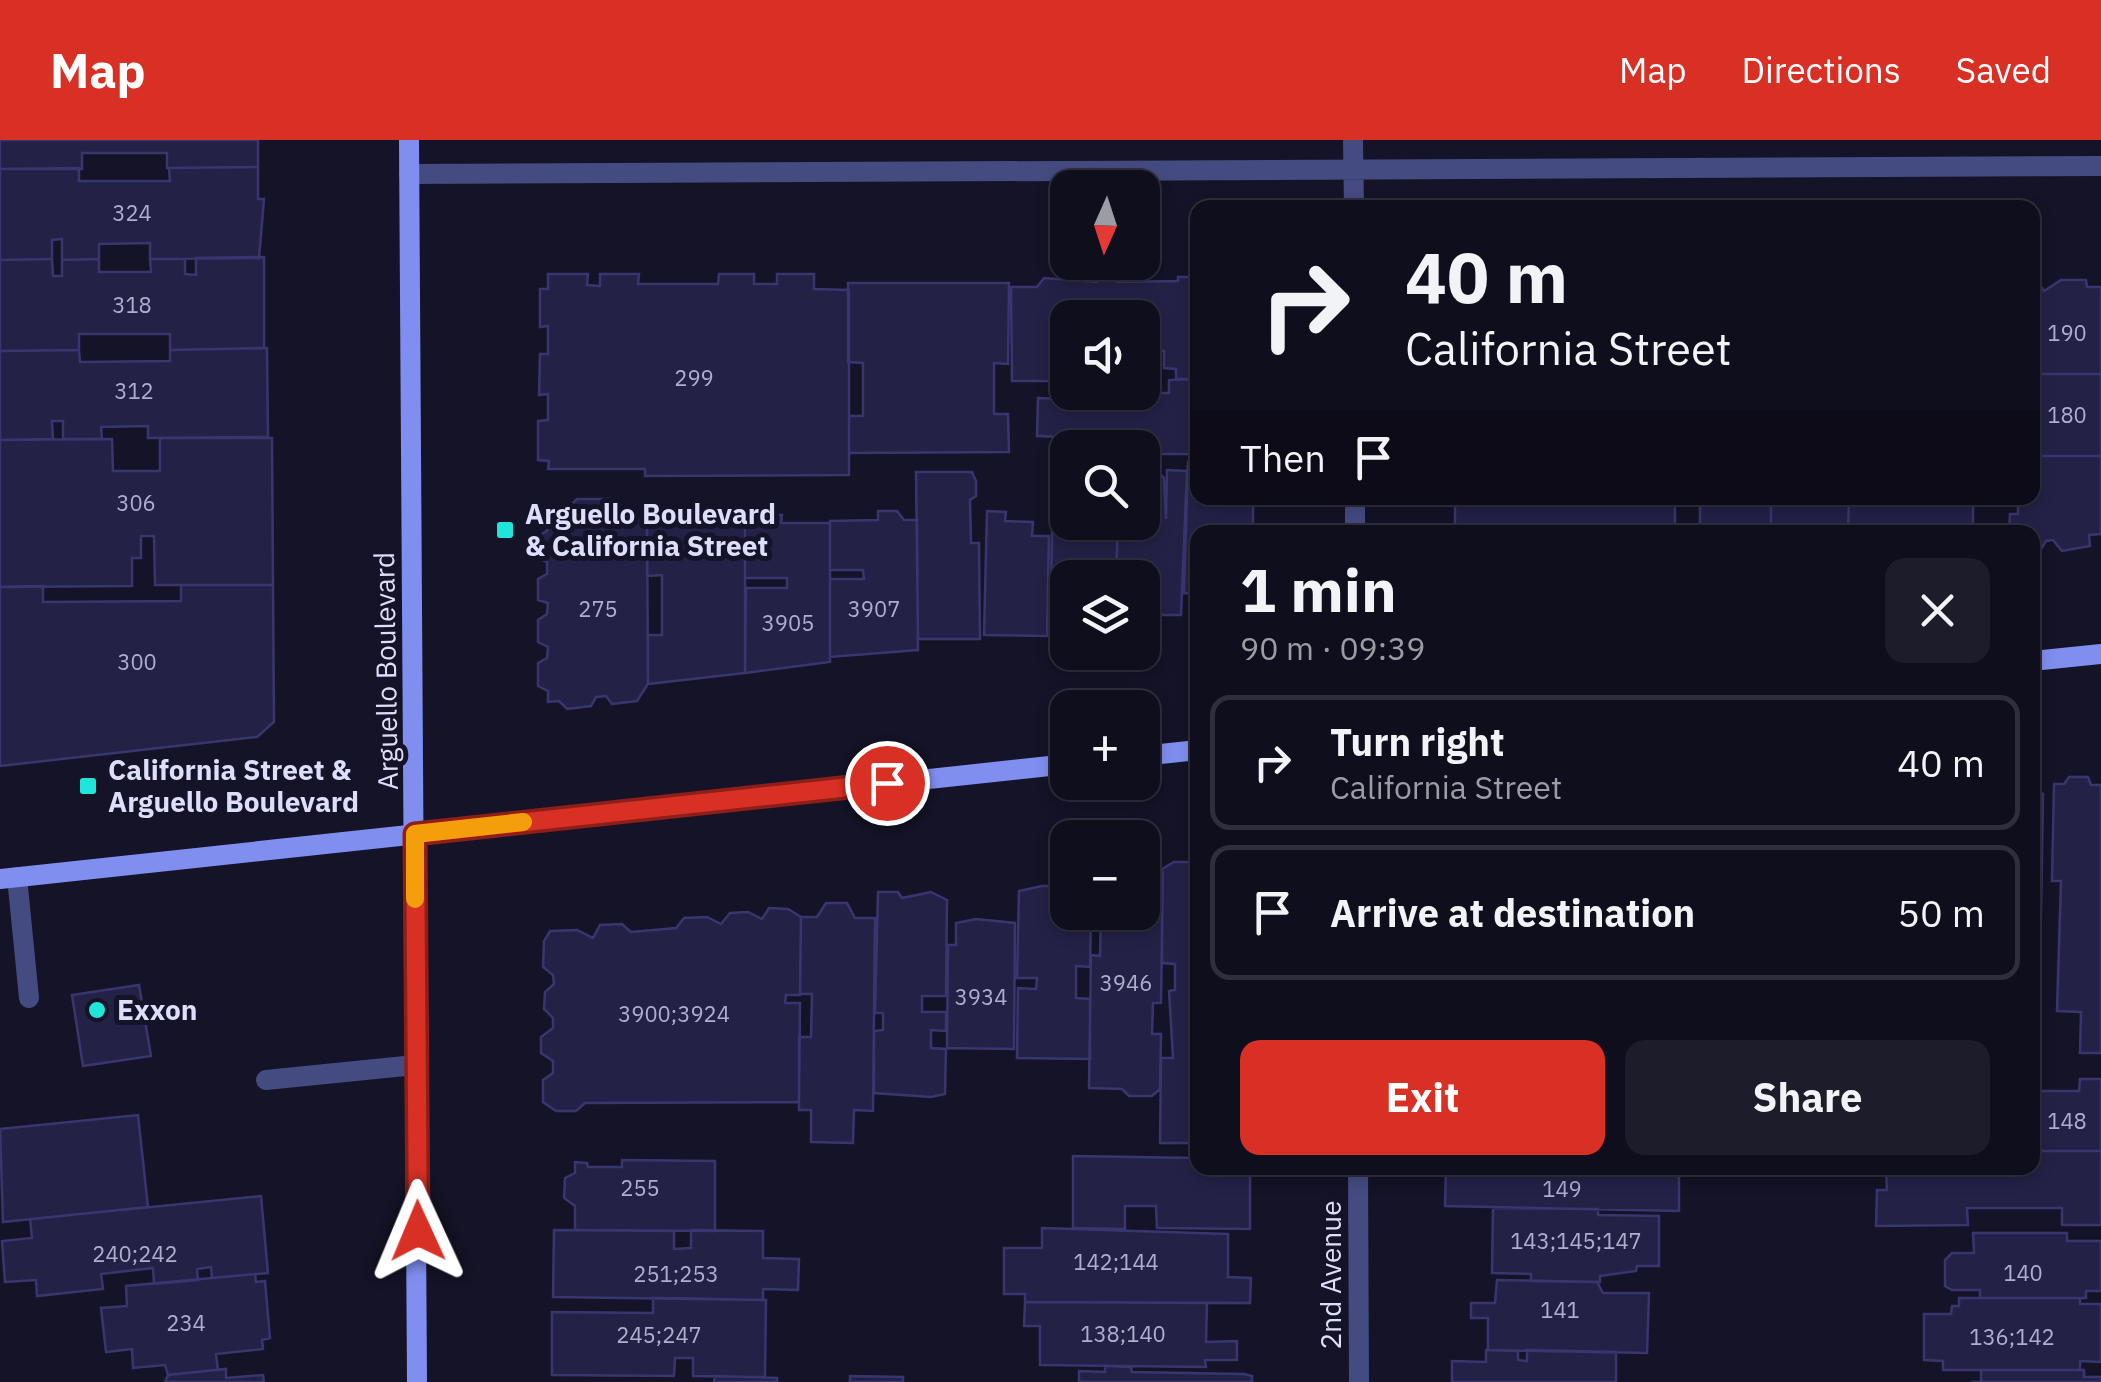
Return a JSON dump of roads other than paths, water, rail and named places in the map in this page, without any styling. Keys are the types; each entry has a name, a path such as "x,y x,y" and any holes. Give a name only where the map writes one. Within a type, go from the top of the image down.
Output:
{"street":[{"name":"Arguello Boulevard","path":"409,140 417,1382"},
{"path":"1353,140 1354,200"},
{"path":"409,174 2101,166"},
{"path":"2040,661 2101,654"},
{"path":"1160,754 1190,751"},
{"path":"28,998 8,878 1050,766"},
{"path":"266,1080 415,1065"},
{"name":"2nd Avenue","path":"1358,1175 1359,1382"}],"place":[{"name":"Arguello Boulevard & California Street","path":"505,530"},
{"name":"California Street & Arguello Boulevard","path":"88,786"},
{"name":"Exxon","path":"97,1010"}]}
